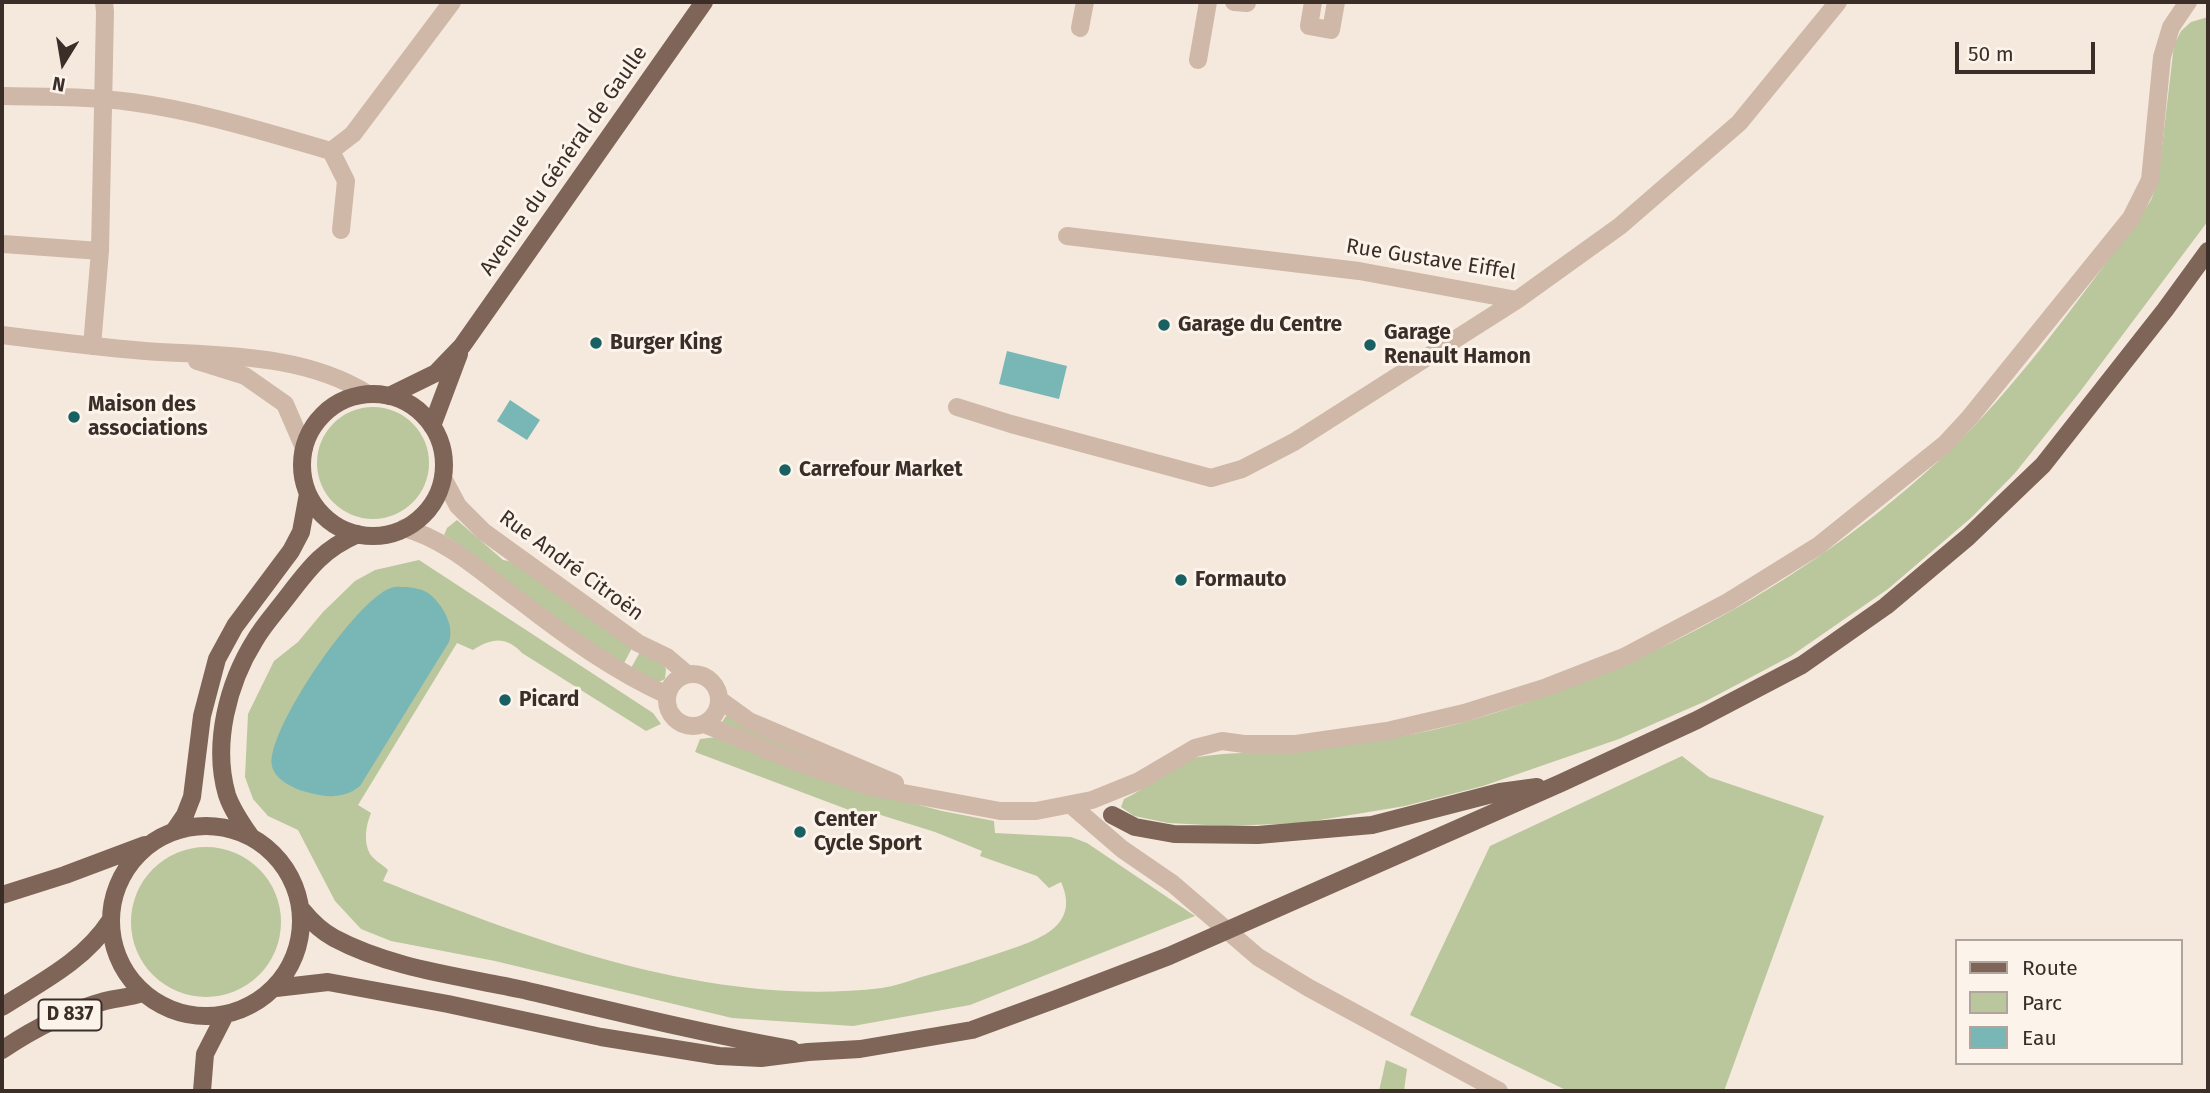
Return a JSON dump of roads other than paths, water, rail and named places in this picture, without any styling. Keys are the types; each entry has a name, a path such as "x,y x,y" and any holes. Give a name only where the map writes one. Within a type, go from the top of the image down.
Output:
{"main road":[{"name":"Avenue du Général de Gaulle","path":"389,396 436,373 462,346 704,2"},
{"path":"276,988 328,982 601,1037 719,1056 761,1058 860,1049 972,1030 1169,956 1561,783 1697,720 1802,665 1886,606 1968,537 2043,465 2208,251"},
{"name":"Avenue du Général de Gaulle","path":"432,426 462,346"},
{"path":"368,394 389,396 406,402 421,412 432,426 440,442 444,460 443,478 438,494 418,520 390,534 358,534 328,520 308,494 302,471 304,448 309,434 327,411 339,402 368,394"},
{"path":"174,831 192,797 202,716 217,659 235,626 291,551 301,532 308,494"},
{"path":"251,837 227,795 223,769 222,743 228,700 234,682 255,639 302,577 328,549 358,534"},
{"path":"1112,815 1135,827 1174,834 1258,835 1371,825 1500,792 1561,783"},
{"path":"2,895 151,843 174,831 213,826 251,837 270,850 285,867 296,887 302,910 302,931 289,971 276,988 261,1000 244,1010 225,1015 203,1017 181,1014 161,1006 129,978 112,941 110,921 113,898 121,877 134,858 151,843"},
{"path":"302,910 314,924 332,937 414,967 723,1037 808,1052"},
{"name":"D 837","path":"2,1007 88,950 110,921"},
{"name":"D 837","path":"2,1050 42,1026 74,1013 106,1001 143,993"},
{"path":"202,1091 205,1054 225,1015"}],"street":[{"path":"92,346 100,251 106,12 104,2"},
{"path":"331,151 353,134 452,2"},
{"path":"1080,28 1085,2"},
{"path":"1198,60 1208,2"},
{"path":"1313,2 1309,26 1331,30 1336,2"},
{"name":"Rue Gustave Eiffel","path":"1067,236 1359,271 1517,300 1620,226 1739,123 1838,2"},
{"path":"704,724 715,715 720,701 719,692 709,679 702,675 687,674 674,682 667,695 667,704 675,719 689,726 704,724 799,763 872,787 1000,811 1036,811 1092,800 1139,781 1195,748 1222,741 1244,744 1296,744 1387,731 1464,713 1547,687 1624,657 1728,602 1818,546 1945,444 1970,417 2131,218 2150,180 2162,57 2171,27 2188,2"},
{"path":"2,96 104,99 133,103 259,130 331,151 346,181 341,230"},
{"path":"3,244 100,251"},
{"path":"957,407 1211,478 1241,469 1294,442 1517,300"},
{"path":"2,335 280,363 329,374 368,394"},
{"path":"145,351 204,363 245,376 285,404 304,448"},
{"name":"Rue André Citroën","path":"443,478 458,506 484,532 638,643 667,657 687,674"},
{"path":"404,528 426,536 459,555 540,617 624,673 667,695"},
{"path":"720,701 749,721 928,796"},
{"path":"1092,800 1112,815 1111,823 1122,849"},
{"path":"1071,805 1122,849 1173,884 1258,957 1309,988 1499,1091"}],"water":[{"path":"1007,351 1067,366 1059,399 999,384"},
{"path":"510,400 540,420 527,440 497,421"},
{"path":"407,587 426,592 438,603 449,622 449,642 360,786 343,795 330,796 305,792 287,784 277,776 272,766 274,749 298,697 316,668 357,615 376,597 391,588"}],"place":[{"name":"Garage du Centre","path":"1164,325"},
{"name":"Burger King","path":"596,343"},
{"name":"Garage Renault Hamon","path":"1370,345"},
{"name":"Maison des associations","path":"74,417"},
{"name":"Carrefour Market","path":"785,470"},
{"name":"Formauto","path":"1181,580"},
{"name":"Picard","path":"505,700"},
{"name":"Center Cycle Sport","path":"800,832"}]}
